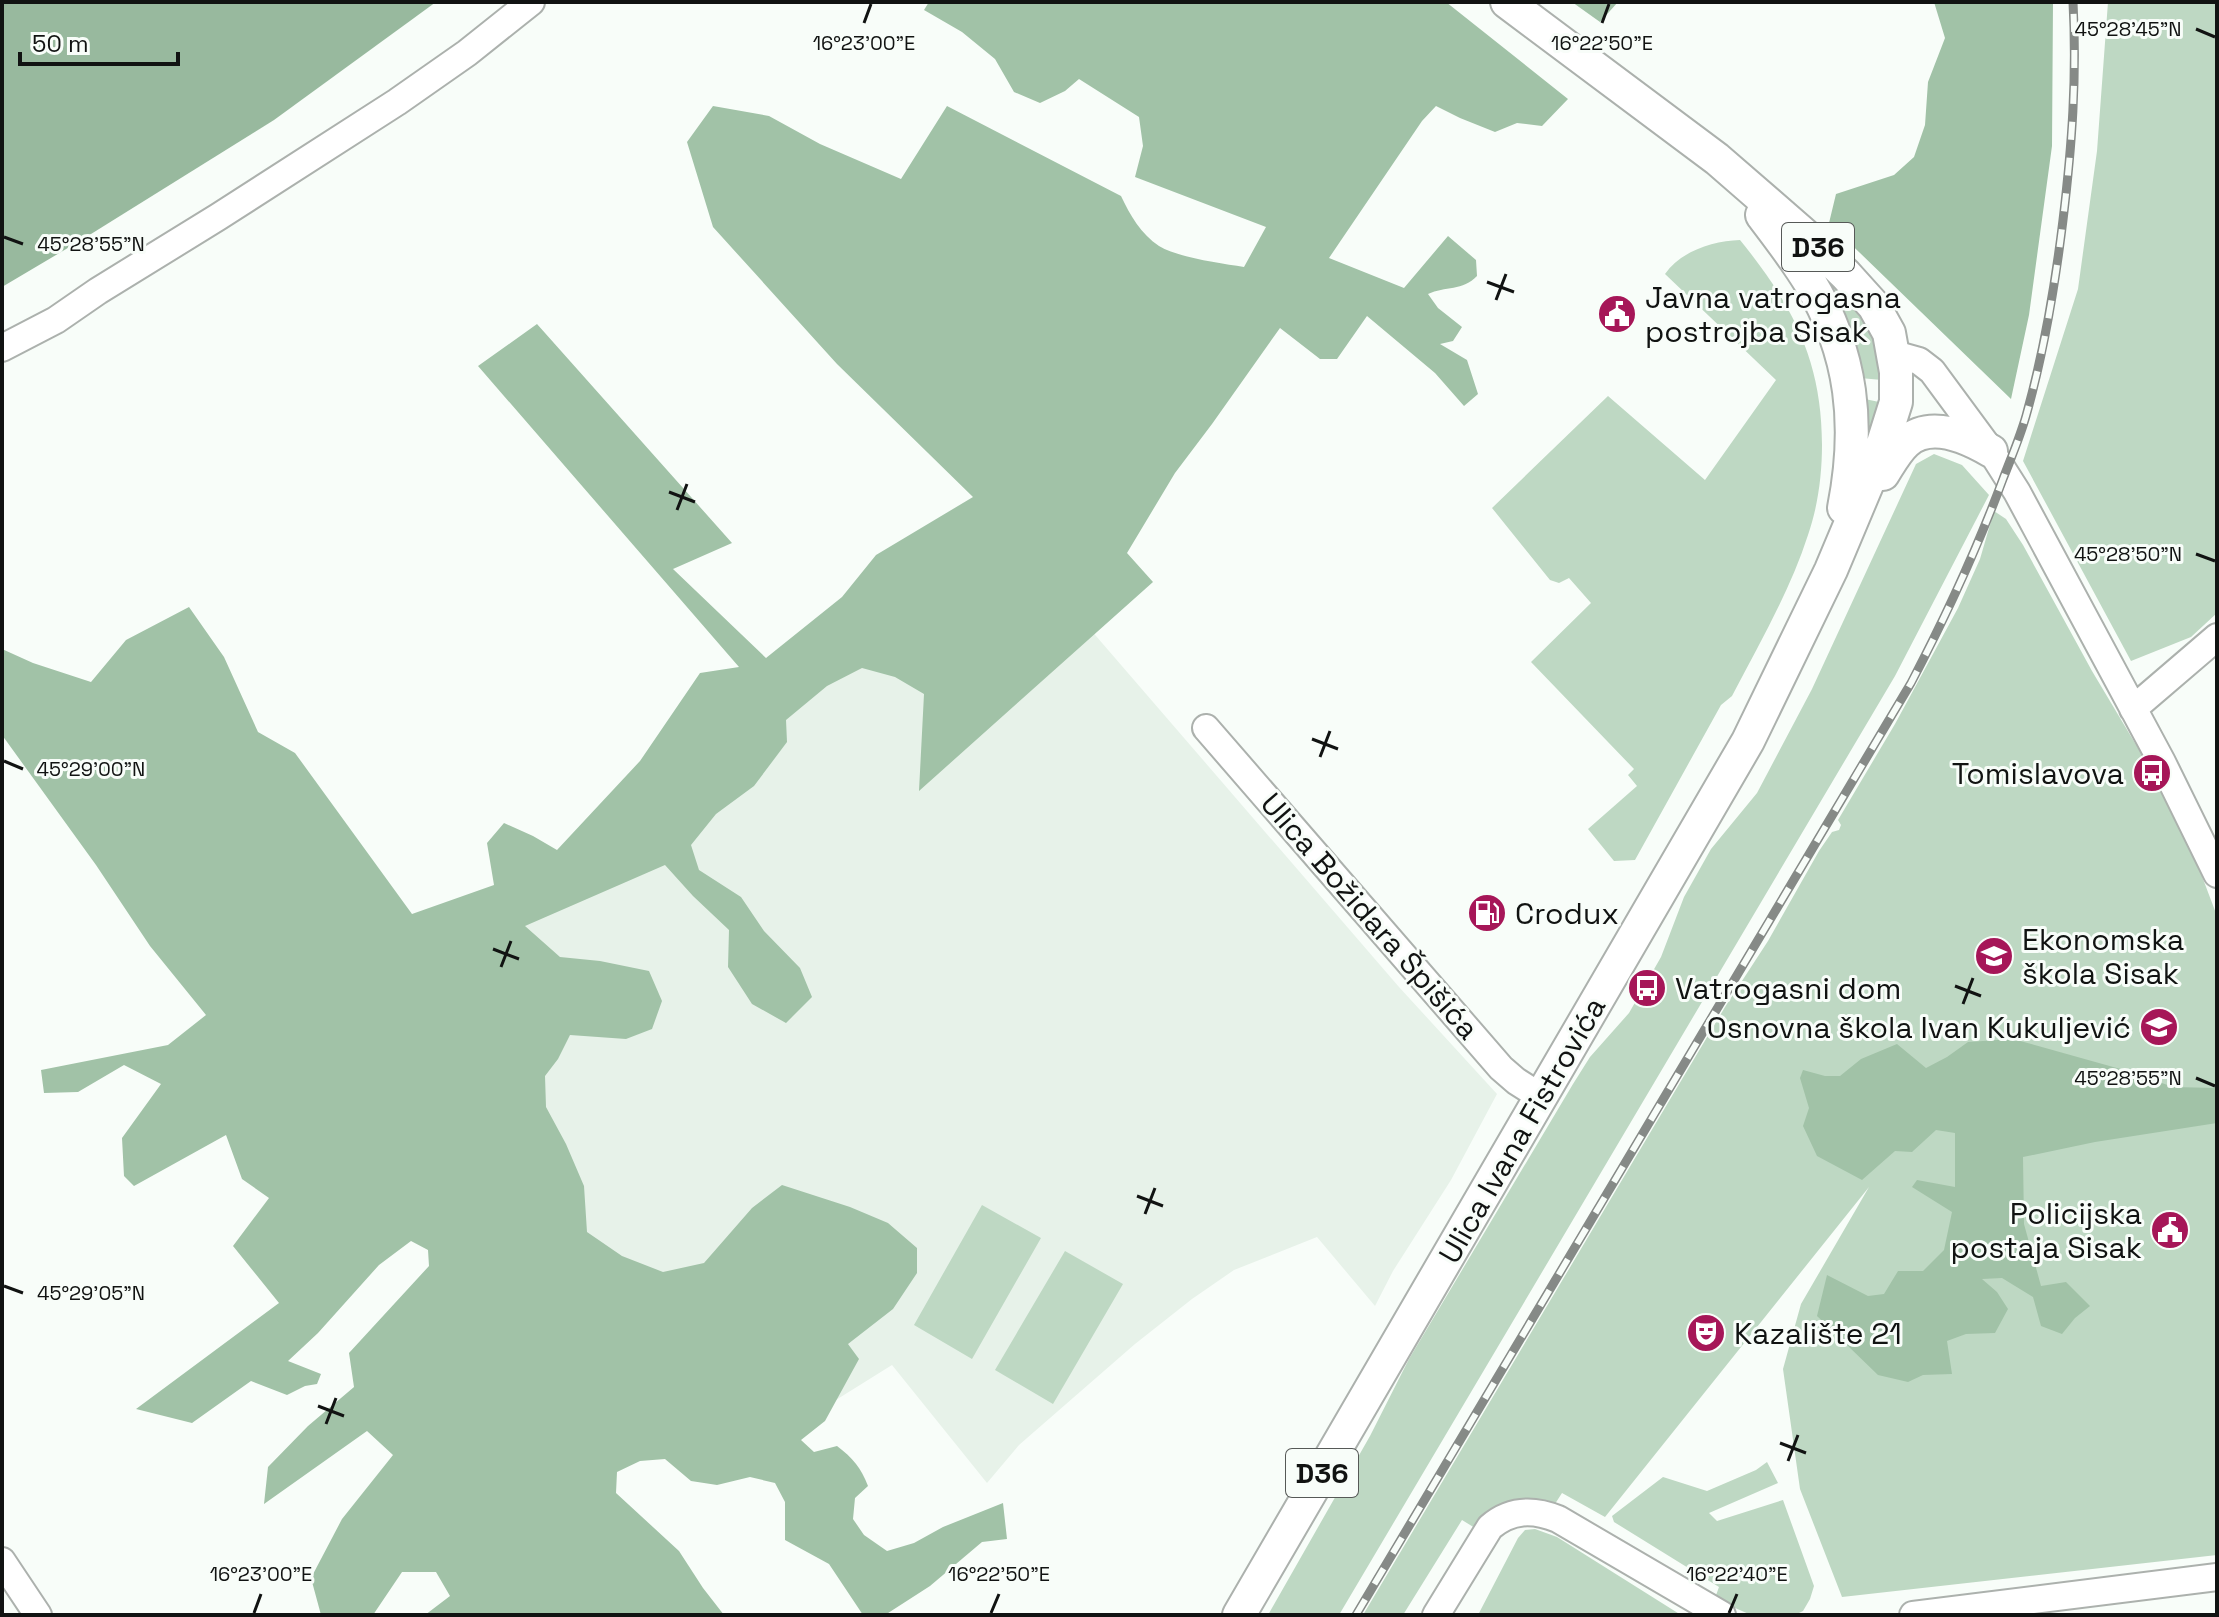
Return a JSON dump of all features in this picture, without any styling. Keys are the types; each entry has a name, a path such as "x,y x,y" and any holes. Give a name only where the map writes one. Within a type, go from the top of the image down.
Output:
{"main road":[{"name":"D36","path":"1507,2 1717,159 1808,238 1861,291 1882,320 1894,354 1896,402 1879,456 1831,570"},
{"name":"D36","path":"1717,159 1761,213 1809,281 1840,347 1850,389 1852,449 1849,482 1831,570"},
{"path":"1860,501 1903,444 1913,437 1934,432 1951,433 1991,451"},
{"name":"Ulica Ivana Fistrovića","path":"1239,1615 1748,741 1831,570"}],"street":[{"path":"2,348 56,320 397,102 467,53 531,2"},
{"path":"1894,354 1919,361 1932,371 1991,451 2026,509 2162,762 2217,874"},
{"path":"2133,709 2217,637"},
{"name":"Ulica Božidara Špišića","path":"1206,728 1501,1068 1541,1097"},
{"path":"1436,1615 1490,1527 1500,1518 1532,1511 1558,1519 1722,1615"},
{"path":"2,1561 38,1615"},
{"path":"1913,1615 2077,1605 2217,1577"}],"shaded area":[{"path":"2,2 436,2 274,120 2,287"},
{"path":"929,2 1446,2 1568,99 1542,126 1517,123 1495,132 1436,106 1422,121 1329,258 1404,288 1448,236 1476,260 1477,276 1472,281 1428,294 1438,308 1462,327 1453,341 1440,344 1467,360 1478,394 1464,406 1435,373 1367,316 1337,359 1320,359 1280,328 1175,473 1127,553 1153,582 919,791 924,694 895,677 862,668 827,686 786,720 787,742 754,786 716,814 691,845 699,870 741,897 764,931 800,968 812,997 786,1023 752,1004 728,967 729,930 665,865 525,926 560,957 649,971 662,1001 652,1029 626,1039 570,1035 545,1076 546,1107 584,1186 587,1232 622,1256 663,1272 704,1263 752,1208 782,1185 888,1223 917,1248 917,1273 893,1309 848,1344 859,1359 825,1421 801,1440 814,1452 837,1446 856,1464 868,1486 855,1498 853,1519 864,1535 887,1551 914,1543 943,1527 1003,1503 1007,1539 982,1542 930,1586 885,1615 863,1615 829,1564 785,1540 785,1502 775,1483 750,1477 717,1485 691,1481 665,1459 640,1461 617,1472 616,1493 679,1551 724,1615 425,1615 450,1596 436,1572 402,1572 373,1615 321,1615 311,1578 342,1519 393,1455 367,1431 264,1504 268,1467 308,1426 354,1387 349,1353 429,1266 428,1250 411,1241 379,1265 318,1333 288,1361 321,1374 317,1384 287,1395 251,1381 192,1423 136,1409 279,1303 233,1246 269,1198 242,1179 226,1135 134,1186 124,1176 122,1138 161,1084 124,1065 78,1092 44,1093 41,1070 168,1045 206,1015 150,946 2,735 2,649 91,682 126,640 189,607 224,657 258,732 295,753 412,914 494,885 487,843 504,823 557,850 640,761 700,673 739,667 478,366 537,324 732,543 673,569 766,658 842,597 876,555 973,497 837,364 713,227 687,142 713,106 769,116 820,144 901,179 947,106 1121,196 1141,230 1159,246 1177,254 1244,267 1266,227 1135,177 1143,146 1139,117 1079,79 1065,91 1040,103 1014,92 995,59 962,32 924,10"},
{"path":"1572,2 1618,2 1600,22"},
{"path":"1934,2 2053,2 2052,146 2029,315 2011,399 1829,223 1836,194 1894,175 1914,157 1925,125 1928,82 1945,38"},
{"path":"2108,2 2217,2 2217,613 2191,637 2131,661 2023,461 2078,289 2097,151"},
{"path":"1740,240 1789,311 1810,360 1821,414 1822,456 1817,502 1792,576 1732,696 1721,705 1635,860 1614,861 1588,829 1637,786 1628,775 1634,769 1531,662 1591,603 1569,578 1559,583 1550,580 1492,508 1608,396 1705,480 1776,380 1665,274 1689,253 1719,242"},
{"path":"1819,277 1826,277 1875,334 1882,380 1860,378"},
{"path":"1860,398 1884,403 1870,448 1862,443"},
{"path":"1934,454 1962,465 1989,495 1895,676 1339,1615 1268,1615 1370,1436 1409,1359 1573,1084 1590,1057 1629,1013 1661,957 1684,897 1711,849 1757,793 1812,689 1916,464"},
{"path":"1994,511 2006,519 2023,545 2092,671 2163,790 2217,916 2217,1555 1842,1597 1800,1489 1783,1369 1801,1304 1869,1187 1605,1517 1562,1493 1553,1507 1475,1528 1462,1520 1403,1615 1363,1615 1819,851 1832,832 1839,830 1841,825 1838,820 1958,608 1980,559"},
{"path":"1014,541 1399,987 1497,1094 1451,1180 1393,1271 1375,1306 1317,1237 1234,1270 1135,1344 1019,1445 987,1483 892,1365 775,1438 707,1466 384,978 766,700"},
{"path":"2013,1039 2173,1087 2217,1088 2217,1123 2023,1157 2024,1224 2041,1286 2066,1282 2090,1306 2062,1334 2041,1326 2033,1297 2002,1278 1982,1279 1997,1292 2008,1309 1995,1333 1966,1334 1947,1341 1952,1374 1923,1375 1908,1382 1878,1375 1817,1316 1827,1275 1868,1296 1884,1294 1898,1271 1923,1271 1944,1250 1952,1212 1912,1187 1917,1180 1955,1187 1955,1133 1936,1130 1912,1152 1895,1151 1862,1180 1817,1156 1803,1126 1809,1108 1800,1078 1803,1070 1825,1076 1840,1076 1861,1059 1897,1044 1926,1068 1968,1042"},
{"path":"982,1205 1041,1238 972,1359 914,1325"},
{"path":"1065,1251 1123,1284 1053,1404 995,1370"},
{"path":"1767,1462 1778,1483 1709,1513 1717,1521 1783,1500 1814,1586 1803,1611 1795,1615 1751,1615 1717,1600 1719,1587 1614,1522 1612,1516 1663,1477 1707,1491 1756,1470"},
{"path":"1535,1529 1557,1537 1681,1615 1478,1615 1518,1538 1525,1530"}],"railway":[{"path":"1356,1615 1911,683 1960,582 2021,432 2044,343 2069,165 2074,84 2073,2"}],"place":[{"name":"Javna vatrogasna postrojba Sisak","path":"1617,314"},
{"name":"Tomislavova","path":"2152,773"},
{"name":"Crodux","path":"1487,913"},
{"name":"Ekonomska škola Sisak","path":"1994,956"},
{"name":"Vatrogasni dom","path":"1647,988"},
{"name":"Osnovna škola Ivan Kukuljević","path":"2159,1027"},
{"name":"Policijska postaja Sisak","path":"2170,1230"},
{"name":"Kazalište 21","path":"1706,1333"}]}
